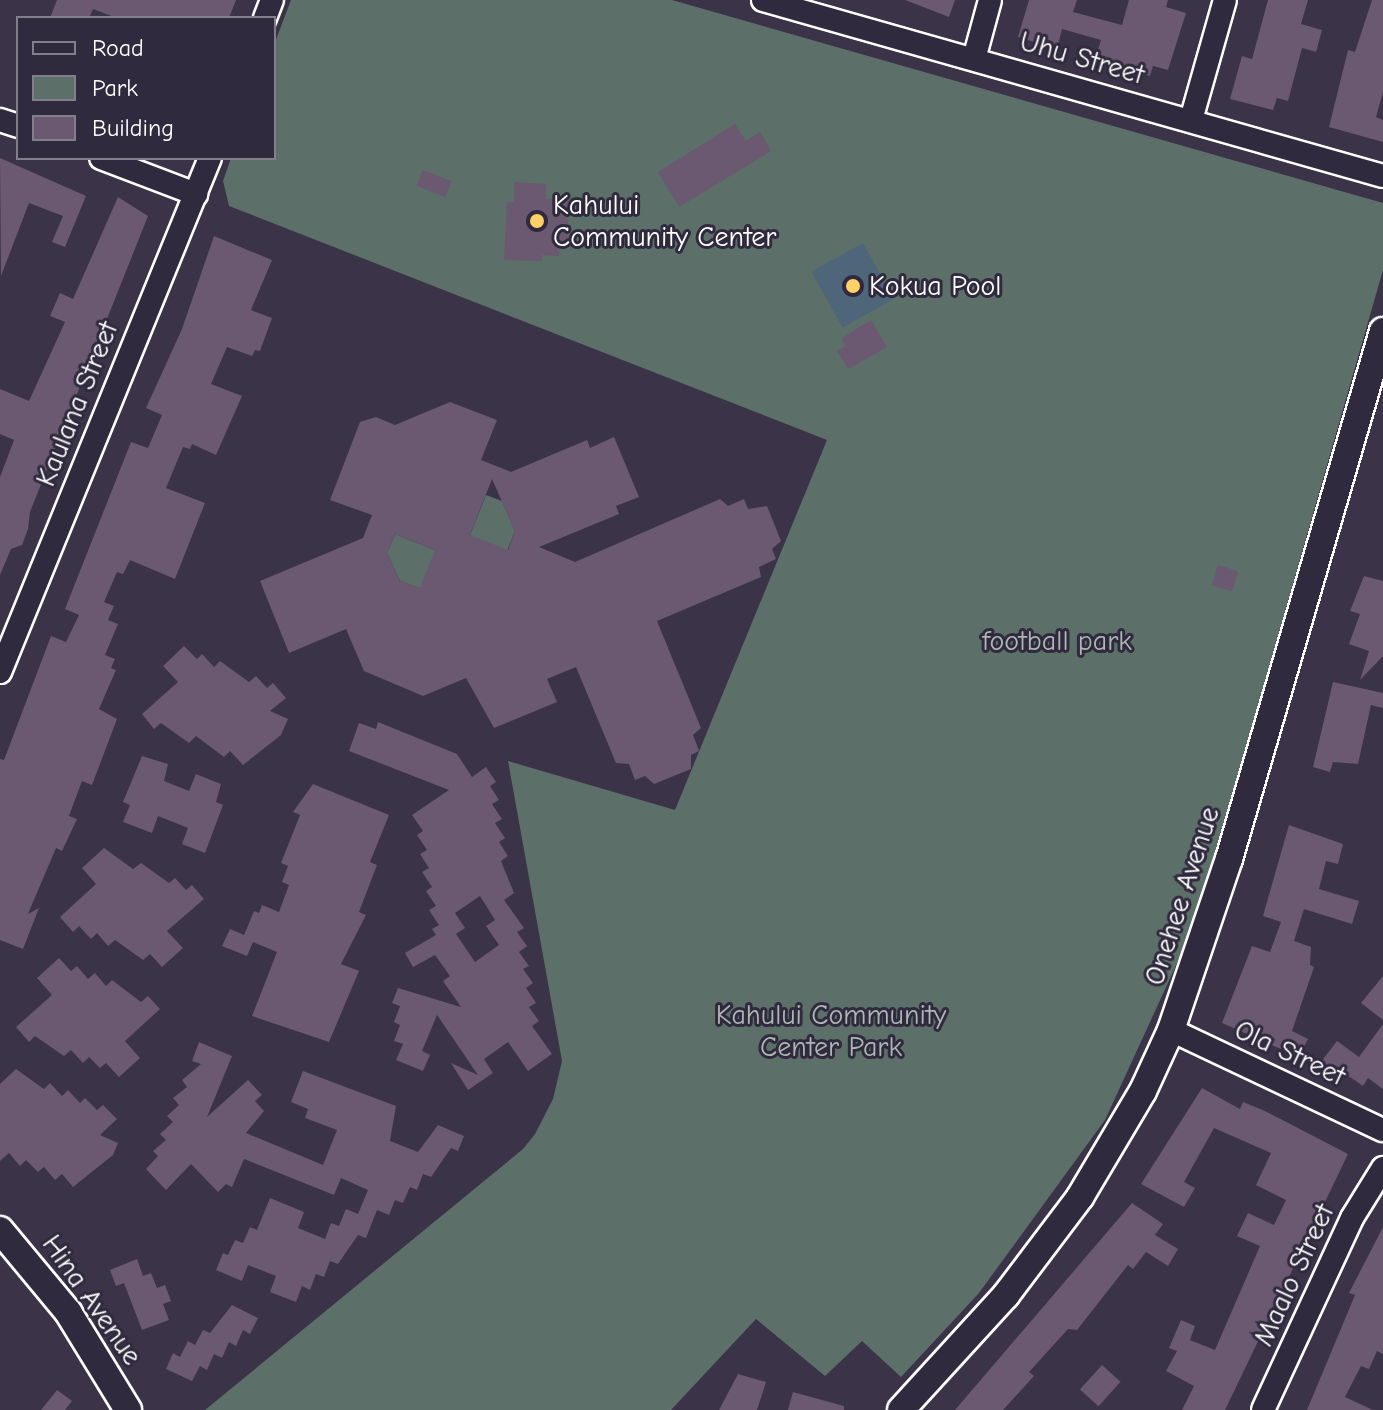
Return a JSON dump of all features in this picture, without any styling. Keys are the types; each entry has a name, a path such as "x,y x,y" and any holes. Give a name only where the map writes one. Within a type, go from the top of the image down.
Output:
{"street":[{"name":"Uhu Street","path":"763,0 1383,176"},
{"path":"974,59 990,0"},
{"path":"1191,120 1225,0"},
{"path":"106,160 196,194"},
{"name":"Kaulana Street","path":"0,672 209,160"},
{"name":"Onehee Avenue","path":"901,1410 1006,1295 1080,1197 1143,1091 1171,1030 1229,859 1383,331"},
{"name":"Ola Street","path":"1171,1030 1383,1130"},
{"name":"Maalo Street","path":"1263,1410 1352,1218 1383,1168"},
{"name":"Hina Avenue","path":"0,1230 68,1312 128,1410"}],"green space":[{"name":"Kahului Community Center Park","path":"291,0 672,0 1383,203 1383,270 1196,922 1105,1120 979,1293 901,1377 862,1341 825,1376 756,1319 671,1410 205,1410 523,1149 535,1134 553,1099 562,1061 508,761 675,810 827,440 229,206 223,181 230,160 276,160 276,40"},
{"path":"486,495 502,501 515,531 502,564 470,535"},
{"path":"395,534 435,550 433,593 400,581 387,553"}],"water":[{"name":"Kokua Pool","path":"863,243 894,299 842,328 811,272"}],"building":[{"path":"57,0 236,0 230,16 112,16 93,9 90,16 51,16"},
{"path":"905,0 955,0 949,17"},
{"path":"1029,0 1077,0 1073,12 1122,25 1129,0 1168,0 1166,7 1186,13 1168,70 1153,66 1150,76 1095,60 1101,40 1062,29 1057,49 1018,37"},
{"path":"1268,0 1308,0 1301,24 1322,30 1316,52 1302,48 1288,101 1277,98 1273,110 1230,99 1242,56 1252,59"},
{"path":"1372,0 1383,0 1383,92 1376,117 1383,120 1383,142 1329,127 1348,50 1355,52"},
{"path":"735,124 746,141 760,132 771,151 679,207 658,172"},
{"path":"0,158 86,196 65,247 52,242 63,216 29,203 1,276"},
{"path":"423,170 452,182 445,197 417,186"},
{"name":"Kahului Community Center","path":"514,182 546,184 546,199 569,200 567,241 560,241 559,256 542,255 542,261 504,260 507,202 514,202"},
{"path":"118,197 148,216 30,512 22,545 11,549 0,575 0,477 14,440 0,434 0,389 29,401 65,322 50,316 60,293 73,299"},
{"path":"214,236 272,260 251,310 272,318 260,351 255,350 252,356 227,347 211,384 242,396 216,455 192,444 190,449 183,447 166,488 205,503 175,579 130,560 123,574 117,572 104,602 114,606 108,620 118,624 105,655 115,659 111,668 116,670 99,709 117,719 92,785 82,781 69,816 77,819 62,851 56,848 28,914 39,908 23,949 0,940 0,759 4,760 51,636 66,642 79,615 65,609 131,442 148,448 162,415 146,408 182,329"},
{"path":"871,320 887,347 848,369 837,351 845,346 842,338"},
{"path":"450,402 497,420 481,460 511,472 587,440 590,448 614,437 639,497 616,506 619,514 539,547 575,562 720,499 728,506 744,499 748,509 767,506 781,541 772,549 776,559 759,567 761,577 657,621 701,728 693,735 699,751 691,755 691,769 654,784 645,776 635,780 629,764 616,763 576,667 547,679 557,702 494,728 466,678 423,696 364,671 346,629 289,653 260,581 363,538 372,515 330,500 360,422 376,417 395,425","holes":["492,479 515,531 508,550 470,535","395,534 435,550 420,588 400,581 387,553"]},
{"path":"1218,565 1238,571 1232,591 1212,585"},
{"path":"1364,576 1383,581 1383,656 1360,680 1369,651 1349,644 1360,614 1350,611"},
{"path":"184,646 197,659 202,654 214,667 220,661 249,682 256,676 267,688 273,683 286,698 270,711 288,719 281,735 243,765 230,751 224,757 196,736 189,743 161,723 154,729 142,714 178,682 163,666"},
{"path":"1333,682 1383,693 1383,708 1371,705 1358,764 1333,762 1330,772 1313,767"},
{"path":"378,722 457,754 472,777 486,767 496,782 490,786 499,800 492,804 502,819 495,823 505,838 499,842 508,856 501,861 514,893 504,900 524,928 517,932 527,946 519,952 529,966 523,969 533,983 526,988 536,1003 529,1007 539,1021 532,1026 552,1054 528,1071 508,1042 484,1059 493,1073 468,1090 451,1063 478,1075 437,1015 422,1051 430,1055 423,1071 396,1060 403,1044 394,1041 400,1025 394,1022 400,1006 392,1003 398,988 461,1007 443,981 450,976 435,955 413,967 405,953 436,935 432,929 439,925 429,910 436,906 426,891 432,887 422,872 429,868 420,854 427,850 417,835 423,831 412,815 449,790 349,751 359,723 376,729","holes":["480,896 495,920 486,926 499,945 475,962 456,934 465,928 455,913"]},
{"path":"142,756 168,764 164,781 189,791 196,774 221,784 216,802 223,805 205,853 182,844 188,828 158,816 152,833 123,822 130,805 123,802"},
{"path":"313,784 389,815 370,862 377,865 359,912 366,915 341,964 359,971 329,1042 252,1016 277,952 253,942 247,956 222,946 230,929 244,935 254,911 259,913 262,905 279,912 289,885 282,882 288,866 281,863 300,815 293,812"},
{"path":"1289,825 1343,844 1338,864 1326,861 1319,889 1359,901 1352,924 1304,909 1294,941 1311,947 1310,965 1314,967 1292,1031 1308,1039 1299,1057 1222,1023 1252,946 1270,952 1281,922 1263,916"},
{"path":"104,848 133,869 141,863 169,883 175,878 186,890 192,885 204,899 167,931 183,948 162,967 150,954 143,960 115,940 108,946 97,933 91,939 79,926 73,932 60,917 96,884 82,868"},
{"path":"59,958 71,971 77,966 88,979 95,973 106,986 112,980 141,1002 148,996 160,1009 125,1041 140,1058 119,1077 106,1063 100,1068 89,1057 83,1063 71,1050 64,1056 35,1036 29,1042 16,1027 52,995 37,978"},
{"path":"1383,976 1383,1020 1361,1003"},
{"path":"1383,1024 1383,1089 1368,1078 1363,1086 1340,1070 1333,1080 1317,1067 1337,1041 1359,1057"},
{"path":"199,1042 232,1056 207,1117 248,1080 262,1095 255,1101 264,1111 246,1133 323,1165 337,1130 305,1118 308,1109 291,1102 303,1071 396,1106 390,1141 418,1152 438,1125 464,1136 458,1151 451,1148 431,1177 423,1174 417,1190 410,1187 403,1203 395,1200 389,1215 377,1210 366,1238 358,1235 338,1264 330,1261 324,1277 316,1274 310,1290 302,1286 296,1302 270,1292 276,1276 248,1265 242,1281 216,1270 223,1253 228,1255 235,1240 243,1243 250,1227 257,1230 270,1198 304,1212 298,1228 325,1239 331,1223 339,1226 346,1209 358,1214 368,1190 341,1178 334,1195 244,1159 232,1187 226,1184 218,1192 191,1164 166,1190 146,1169 158,1156 153,1151 166,1140 160,1134 173,1122 167,1116 179,1105 173,1098 187,1087 182,1080 201,1064 192,1061"},
{"path":"16,1069 44,1089 50,1083 62,1096 68,1090 80,1103 85,1098 97,1110 103,1105 117,1119 100,1135 118,1143 113,1155 73,1187 62,1174 55,1180 44,1167 38,1172 26,1160 20,1166 9,1153 0,1161 0,1084"},
{"path":"1202,1088 1240,1109 1243,1102 1265,1111 1348,1154 1225,1410 1182,1410 1194,1386 1166,1371 1177,1351 1169,1348 1181,1320 1195,1326 1190,1340 1215,1350 1260,1246 1237,1236 1248,1213 1274,1225 1286,1200 1256,1185 1271,1153 1214,1128 1184,1182 1195,1188 1184,1207 1141,1184"},
{"path":"1132,1203 1163,1224 1155,1235 1178,1249 1168,1266 1146,1252 1133,1269 1128,1265 1077,1330 1068,1329 1029,1372 1034,1376 1003,1410 955,1410"},
{"path":"1383,1227 1383,1354 1377,1351 1369,1369 1361,1366 1345,1397 1373,1410 1307,1410 1355,1295 1349,1293"},
{"path":"137,1259 143,1276 151,1273 157,1288 165,1285 171,1301 163,1304 169,1320 142,1330 124,1283 116,1286 110,1270"},
{"path":"232,1305 258,1318 250,1334 243,1330 236,1346 229,1342 222,1358 214,1354 207,1370 200,1366 192,1381 166,1369 173,1353 180,1357 188,1341 195,1345 203,1330 210,1333"},
{"path":"1102,1365 1121,1382 1098,1406 1080,1390"},
{"path":"738,1374 766,1382 757,1410 719,1410"},
{"path":"57,1390 72,1401 65,1410 41,1410"},
{"path":"793,1392 844,1406 844,1410 788,1410"}],"place":[{"name":"Kahului Community Center","path":"537,221"},
{"name":"Kokua Pool","path":"853,286"}],"park label":[{"name":"football park","path":"1057,641"}]}
